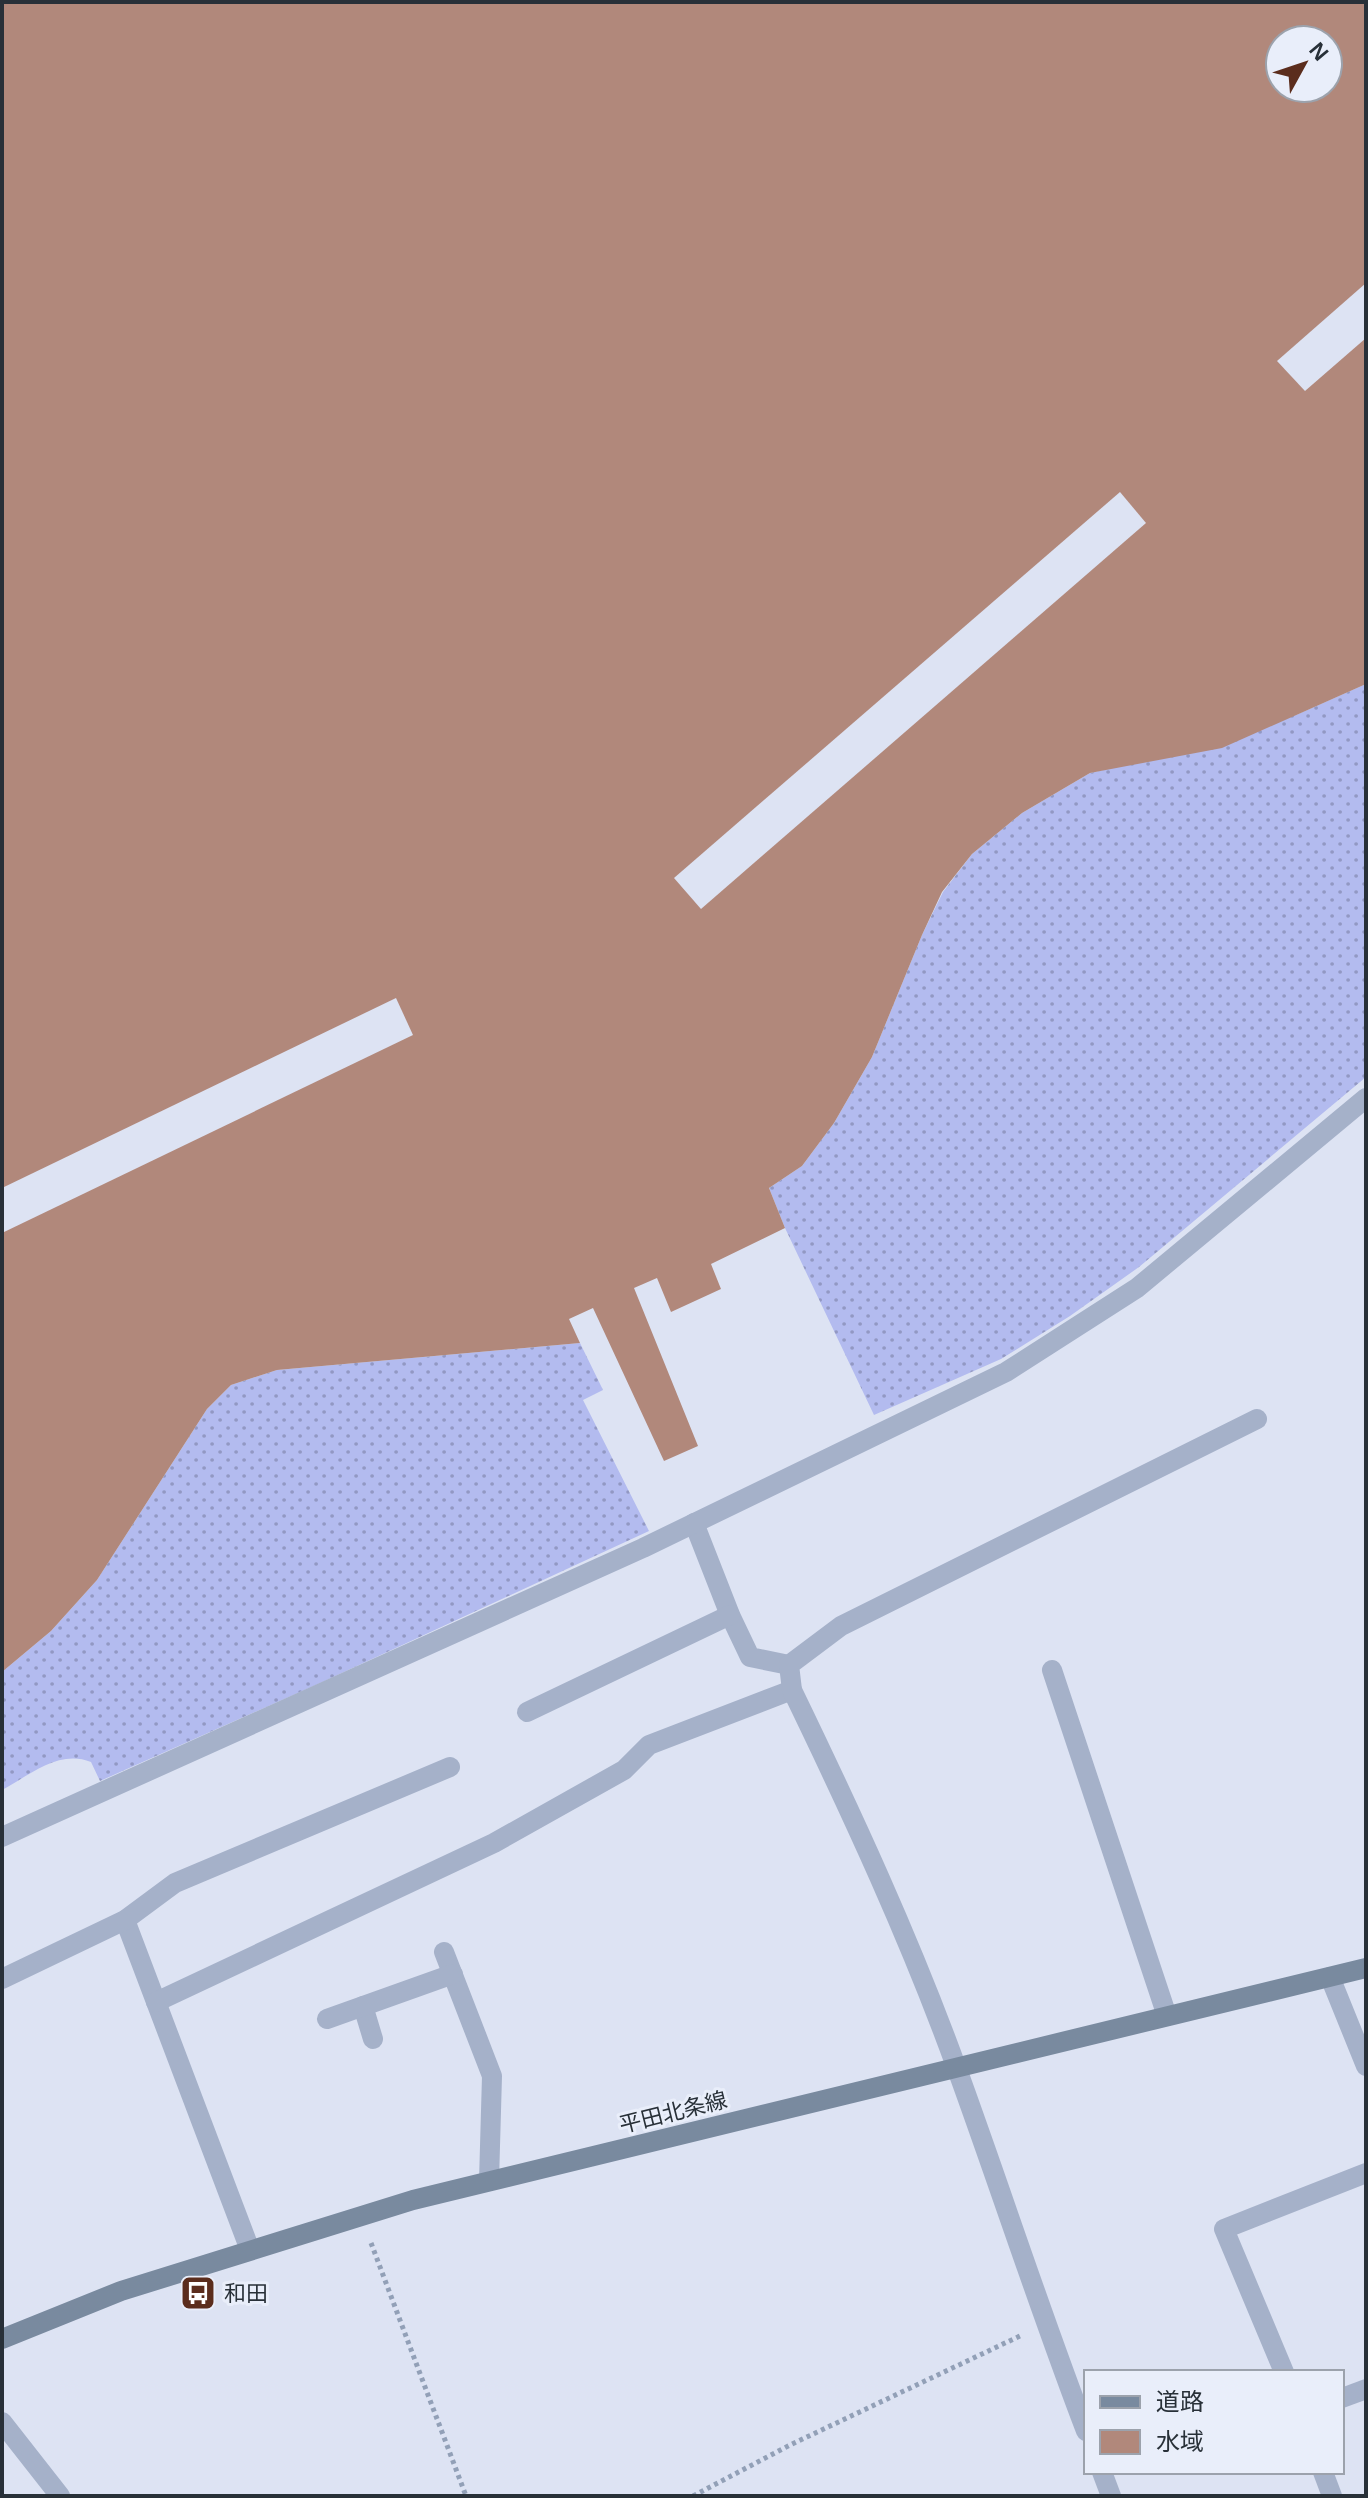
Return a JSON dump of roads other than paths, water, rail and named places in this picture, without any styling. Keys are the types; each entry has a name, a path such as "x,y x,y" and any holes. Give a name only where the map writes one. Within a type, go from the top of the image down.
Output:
{"main road":[{"name":"平田北条線","path":"2,2339 121,2291 361,2216 489,2181 1366,1968"}],"street":[{"path":"2,1837 694,1523 1006,1372 1137,1288 1366,1098"},
{"path":"694,1523 750,1657 789,1665 841,1626 1257,1419"},
{"path":"527,1712 730,1615"},
{"path":"789,1665 792,1690 872,1857 956,2068 1045,2324 1084,2426"},
{"path":"1052,1670 1167,2016"},
{"path":"156,2002 494,1843 624,1770 649,1745 792,1690"},
{"path":"2,1979 125,1920 175,1883 450,1767"},
{"path":"125,1920 250,2250"},
{"path":"444,1952 492,2076 489,2181"},
{"path":"327,2019 453,1974"},
{"path":"1330,1977 1366,2066"},
{"path":"363,2006 373,2039"},
{"path":"1283,2370 1224,2229 1366,2173"},
{"path":"1344,2397 1366,2389"},
{"path":"2,2422 60,2496"},
{"path":"1103,2474 1111,2496"},
{"path":"1324,2474 1332,2496"}],"water":[{"path":"2,2 1366,2 1366,684 1222,748 1090,773 1022,813 972,854 942,892 872,1057 834,1123 802,1166 769,1188 785,1228 711,1264 721,1289 671,1312 657,1278 634,1288 698,1446 664,1461 593,1308 569,1319 580,1343 277,1370 231,1385 207,1409 97,1580 51,1631 2,1672"}],"place":[{"name":"和田","path":"198,2293"}]}
